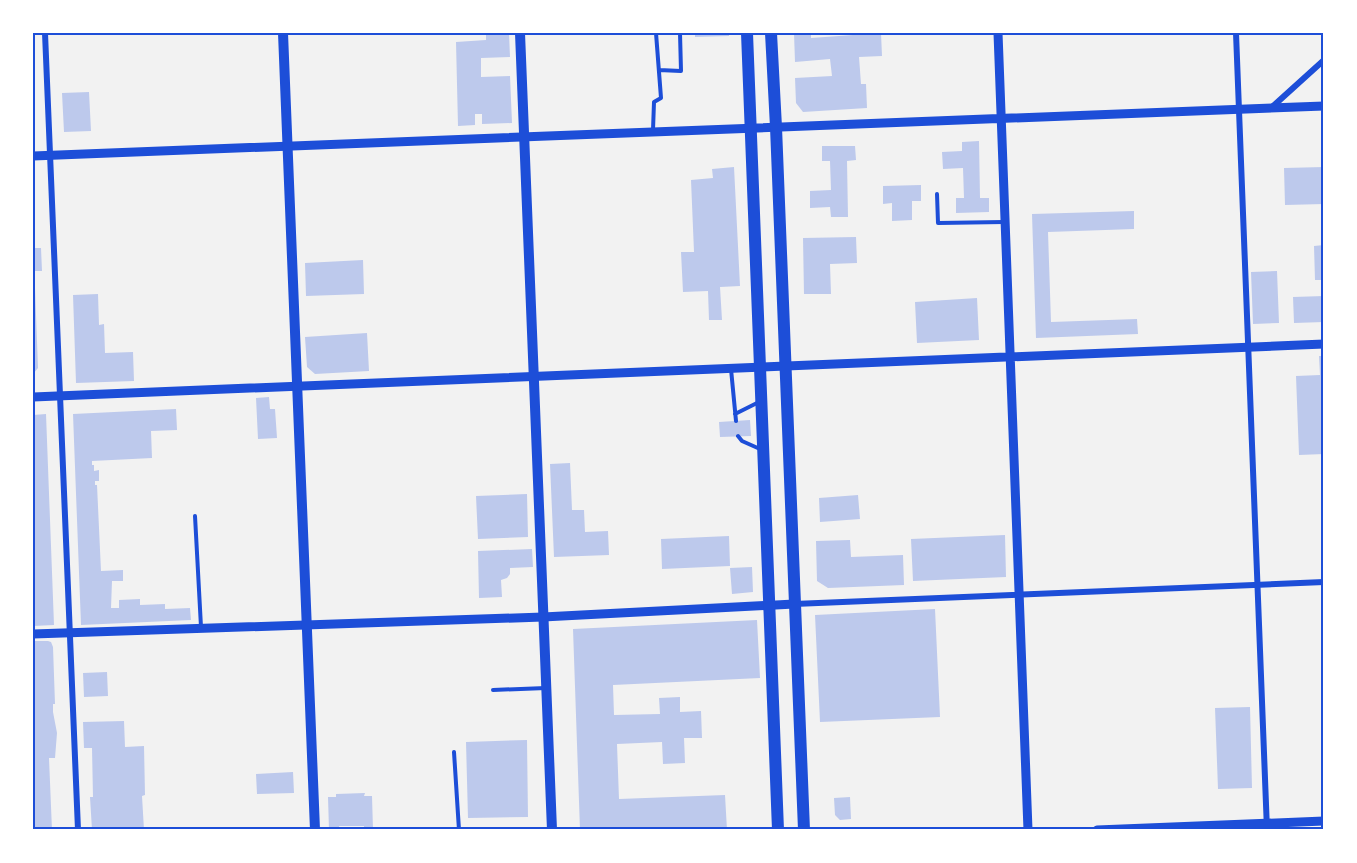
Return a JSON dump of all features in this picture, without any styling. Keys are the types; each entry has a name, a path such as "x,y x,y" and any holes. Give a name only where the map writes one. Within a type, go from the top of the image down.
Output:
{"main road":[{"path":"283,33 315,830"},
{"path":"520,33 552,830"},
{"path":"747,33 778,830"},
{"path":"771,33 804,830"}],"street":[{"path":"45,33 78,830"},
{"path":"998,33 1028,830"},
{"path":"1236,33 1266,827"},
{"path":"1271,108 1324,60"},
{"path":"33,156 1324,106"},
{"path":"33,397 1324,344"},
{"path":"33,634 543,617 770,605 1324,582"},
{"path":"1096,830 1266,827 1324,821"}],"lane":[{"path":"653,132 654,102 661,98 656,33"},
{"path":"659,70 681,71 680,33"},
{"path":"937,194 938,223 1005,222"},
{"path":"731,368 736,421"},
{"path":"735,414 762,400"},
{"path":"738,436 742,441 758,447 764,453"},
{"path":"195,516 201,628"},
{"path":"493,690 547,688"},
{"path":"454,752 459,830"}],"building":[{"path":"486,33 509,33 510,57 481,58 481,77 510,76 512,123 482,124 482,114 475,114 475,125 458,126 456,42 486,40"},
{"path":"695,33 729,33 729,36 695,37"},
{"path":"794,33 811,33 811,38 881,33 882,56 859,57 861,84 866,84 867,108 803,112 796,103 795,78 832,76 830,59 795,62"},
{"path":"89,92 91,131 64,132 62,93"},
{"path":"979,141 980,198 989,198 989,212 956,213 956,198 964,198 963,168 943,169 942,152 962,151 962,142"},
{"path":"822,146 855,146 856,160 847,161 848,217 831,217 830,207 810,208 810,191 831,190 830,161 822,161"},
{"path":"734,167 740,286 720,287 722,320 709,320 708,291 683,292 681,252 694,252 691,180 713,178 712,169"},
{"path":"1324,167 1324,204 1285,205 1284,168"},
{"path":"921,185 921,201 912,201 912,220 892,221 892,203 883,204 883,186"},
{"path":"1134,211 1134,229 1048,232 1051,322 1137,319 1138,334 1036,338 1032,214"},
{"path":"856,237 857,263 830,264 831,294 804,294 803,238"},
{"path":"1324,245 1324,280 1315,280 1314,246"},
{"path":"33,248 41,248 42,271 33,271"},
{"path":"363,260 364,294 306,296 305,263"},
{"path":"1277,271 1279,323 1253,324 1251,272"},
{"path":"33,288 35,288 38,368 33,374"},
{"path":"98,294 99,325 104,324 105,353 133,352 134,381 76,383 73,295"},
{"path":"1324,296 1324,322 1294,323 1293,297"},
{"path":"977,298 979,340 917,343 915,302"},
{"path":"367,333 369,371 315,374 307,367 305,337"},
{"path":"1319,356 1324,356 1324,454 1299,455 1296,376 1320,375"},
{"path":"269,397 270,409 275,409 277,438 258,439 256,398"},
{"path":"176,409 177,430 151,431 152,458 92,461 92,465 94,465 94,471 99,470 99,481 95,481 95,485 97,485 101,571 123,570 123,581 112,581 111,608 119,608 119,600 140,599 140,605 165,604 165,609 190,608 191,620 81,625 73,414"},
{"path":"46,414 54,625 33,626 33,415"},
{"path":"750,420 751,436 720,437 719,422"},
{"path":"570,463 572,510 584,510 585,532 608,531 609,555 554,557 550,464"},
{"path":"527,494 528,537 478,539 476,496"},
{"path":"858,495 860,519 820,522 819,498"},
{"path":"1005,535 1006,577 913,581 911,539"},
{"path":"729,536 730,566 662,569 661,539"},
{"path":"850,540 851,557 903,555 904,585 828,588 817,581 816,541"},
{"path":"532,549 533,567 510,568 507,578 501,580 502,597 479,598 478,551"},
{"path":"752,567 753,592 732,594 730,568"},
{"path":"935,609 940,717 820,722 815,615"},
{"path":"757,620 760,678 613,685 614,715 660,714 659,698 680,697 680,712 701,711 702,738 684,738 685,763 663,764 662,742 617,744 619,799 725,795 727,830 580,830 573,629"},
{"path":"33,641 48,641 53,647 55,704 53,704 53,712 57,733 55,758 49,758 52,830 33,830"},
{"path":"107,672 108,696 84,697 83,673"},
{"path":"1250,707 1252,788 1218,789 1215,708"},
{"path":"124,721 125,747 144,746 145,795 142,796 144,830 92,830 90,797 93,797 92,748 84,748 83,722"},
{"path":"527,740 528,817 468,818 466,742"},
{"path":"293,772 294,793 257,794 256,774"},
{"path":"365,793 364,796 372,796 373,830 364,830 364,826 339,826 340,830 329,830 328,797 336,797 336,794"},
{"path":"850,797 851,819 840,820 835,815 834,798"}]}
